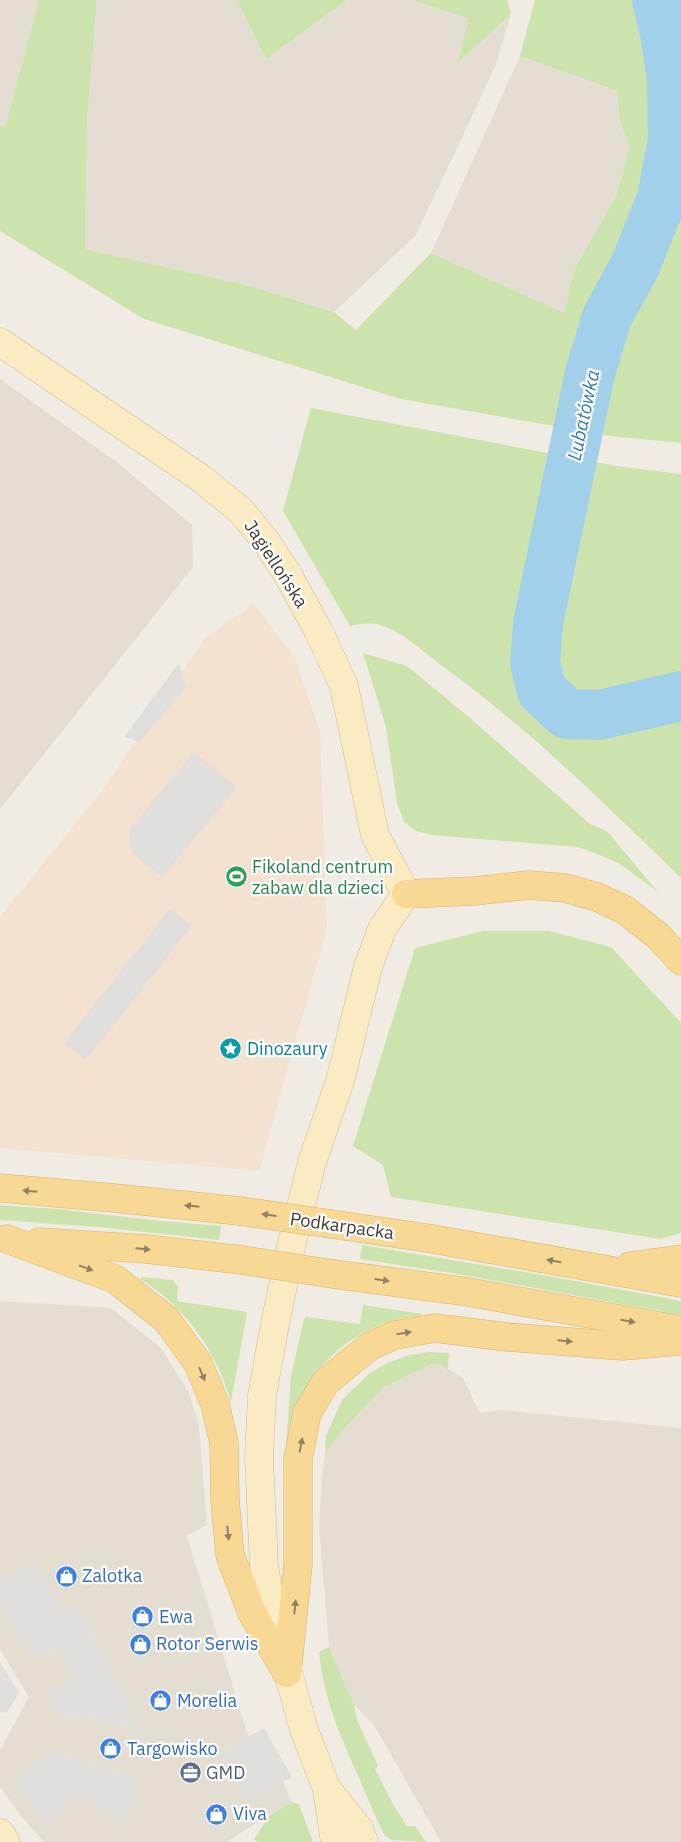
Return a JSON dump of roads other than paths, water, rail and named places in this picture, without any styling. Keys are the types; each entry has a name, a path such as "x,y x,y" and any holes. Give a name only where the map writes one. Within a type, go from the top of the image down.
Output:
{"main road":[{"path":"406,894 474,891 529,885 565,888 597,897 625,910 658,936 681,961"},
{"name":"Podkarpacka","path":"0,1188 240,1211 426,1238 681,1283"},
{"path":"4,1239 115,1279 166,1319 198,1364 215,1404 224,1443 225,1500 230,1555 252,1613 287,1673"},
{"path":"4,1239 146,1249 242,1260 462,1292 681,1330"},
{"path":"602,1269 681,1259"},
{"path":"287,1673 298,1565 298,1459 307,1413 325,1383 370,1346 396,1334 435,1328 507,1337 622,1346 681,1341"}],"street":[{"name":"Jagiellońska","path":"0,342 199,477 239,509 265,540 288,576 318,630 344,686 375,835 406,894"},
{"path":"335,1842 327,1789 304,1730 287,1673 272,1614 264,1566 259,1458 262,1396 290,1247 312,1162 340,1081 368,967 382,929 406,894"},
{"path":"327,1789 359,1829 364,1842"},
{"path":"0,1833 6,1842"}],"waterway":[{"name":"Lubatówka","path":"657,0 665,34 672,80 673,140 662,198 635,266 607,317 590,373 538,623 535,663 542,691 567,714 599,715 681,696"}],"place":[{"name":"Fikoland centrum zabaw dla dzieci","path":"236,877"},
{"name":"Dinozaury","path":"231,1049"},
{"name":"Zalotka","path":"66,1576"},
{"name":"Ewa","path":"143,1617"},
{"name":"Rotor Serwis","path":"140,1644"},
{"name":"Morelia","path":"161,1701"},
{"name":"Targowisko","path":"111,1749"},
{"name":"GMD","path":"190,1773"},
{"name":"Viva","path":"217,1814"}]}
